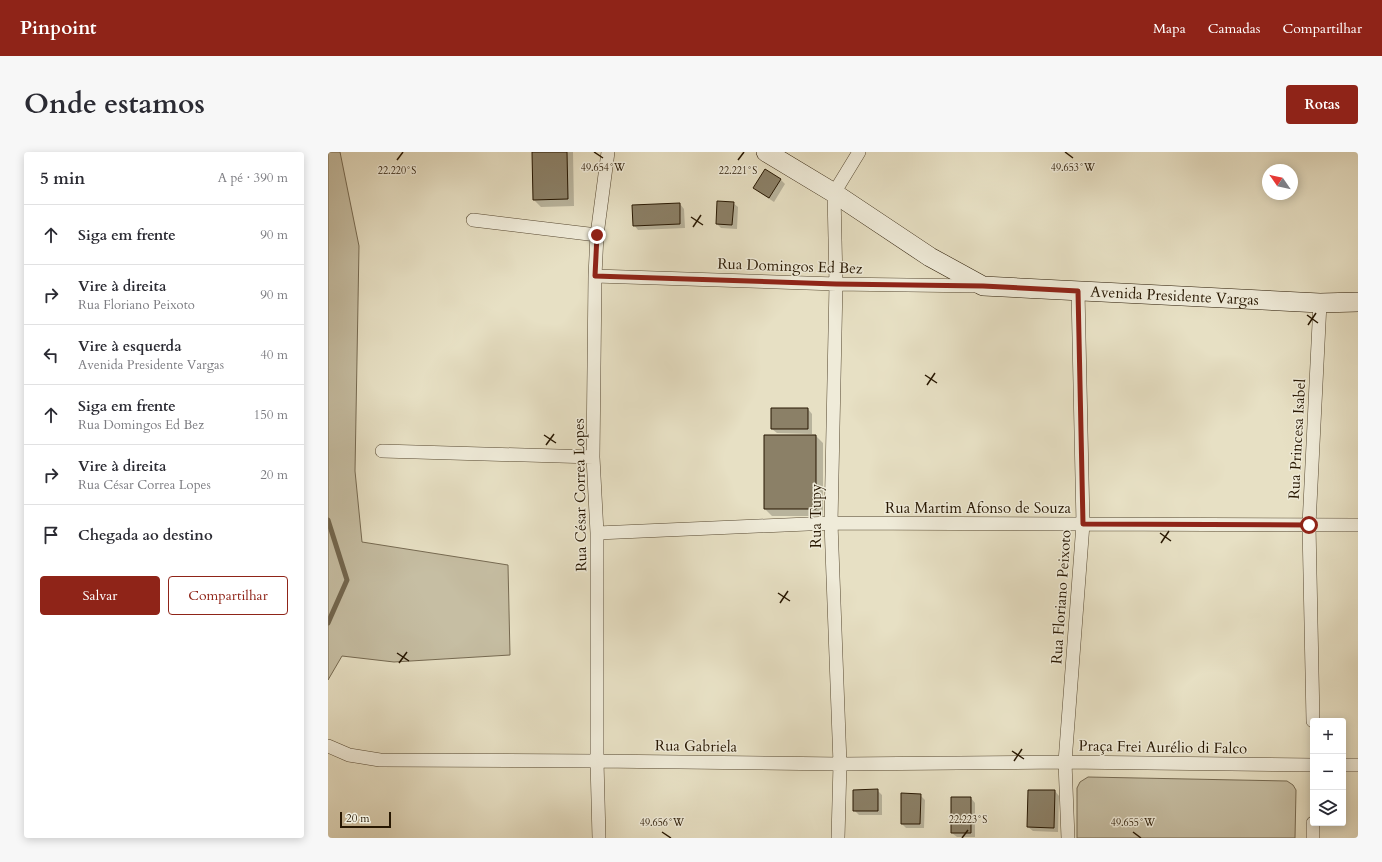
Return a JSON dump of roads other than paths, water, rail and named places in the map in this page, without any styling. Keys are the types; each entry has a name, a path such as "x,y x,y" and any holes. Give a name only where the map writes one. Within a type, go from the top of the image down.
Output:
{"main road":[{"name":"Avenida Presidente Vargas","path":"766,152 834,193 930,257 983,286 1320,303 1358,302"}],"street":[{"name":"Rua César Correa Lopes","path":"599,838 597,761 597,533 593,457 595,276 597,235 608,152"},
{"path":"834,193 859,152"},
{"name":"Rua Tupy","path":"834,193 836,284 831,523 840,764 838,838"},
{"path":"473,220 597,235"},
{"name":"Rua Domingos Ed Bez","path":"595,276 836,284 983,286"},
{"name":"Rua Floriano Peixoto","path":"1065,762 1083,524 1078,291"},
{"name":"Rua Princesa Isabel","path":"1313,718 1309,525 1320,303"},
{"path":"382,451 593,457"},
{"name":"Rua Martim Afonso de Souza","path":"597,533 831,523 1358,525"},
{"name":"Rua Gabriela","path":"328,746 348,755 380,760 840,764 1065,762"},
{"name":"Praça Frei Aurélio di Falco","path":"1068,838 1065,762 1310,765"},
{"path":"1346,765 1358,765"},
{"path":"1313,826 1313,838"}],"waterway":[{"path":"328,520 347,580 328,623"}]}
